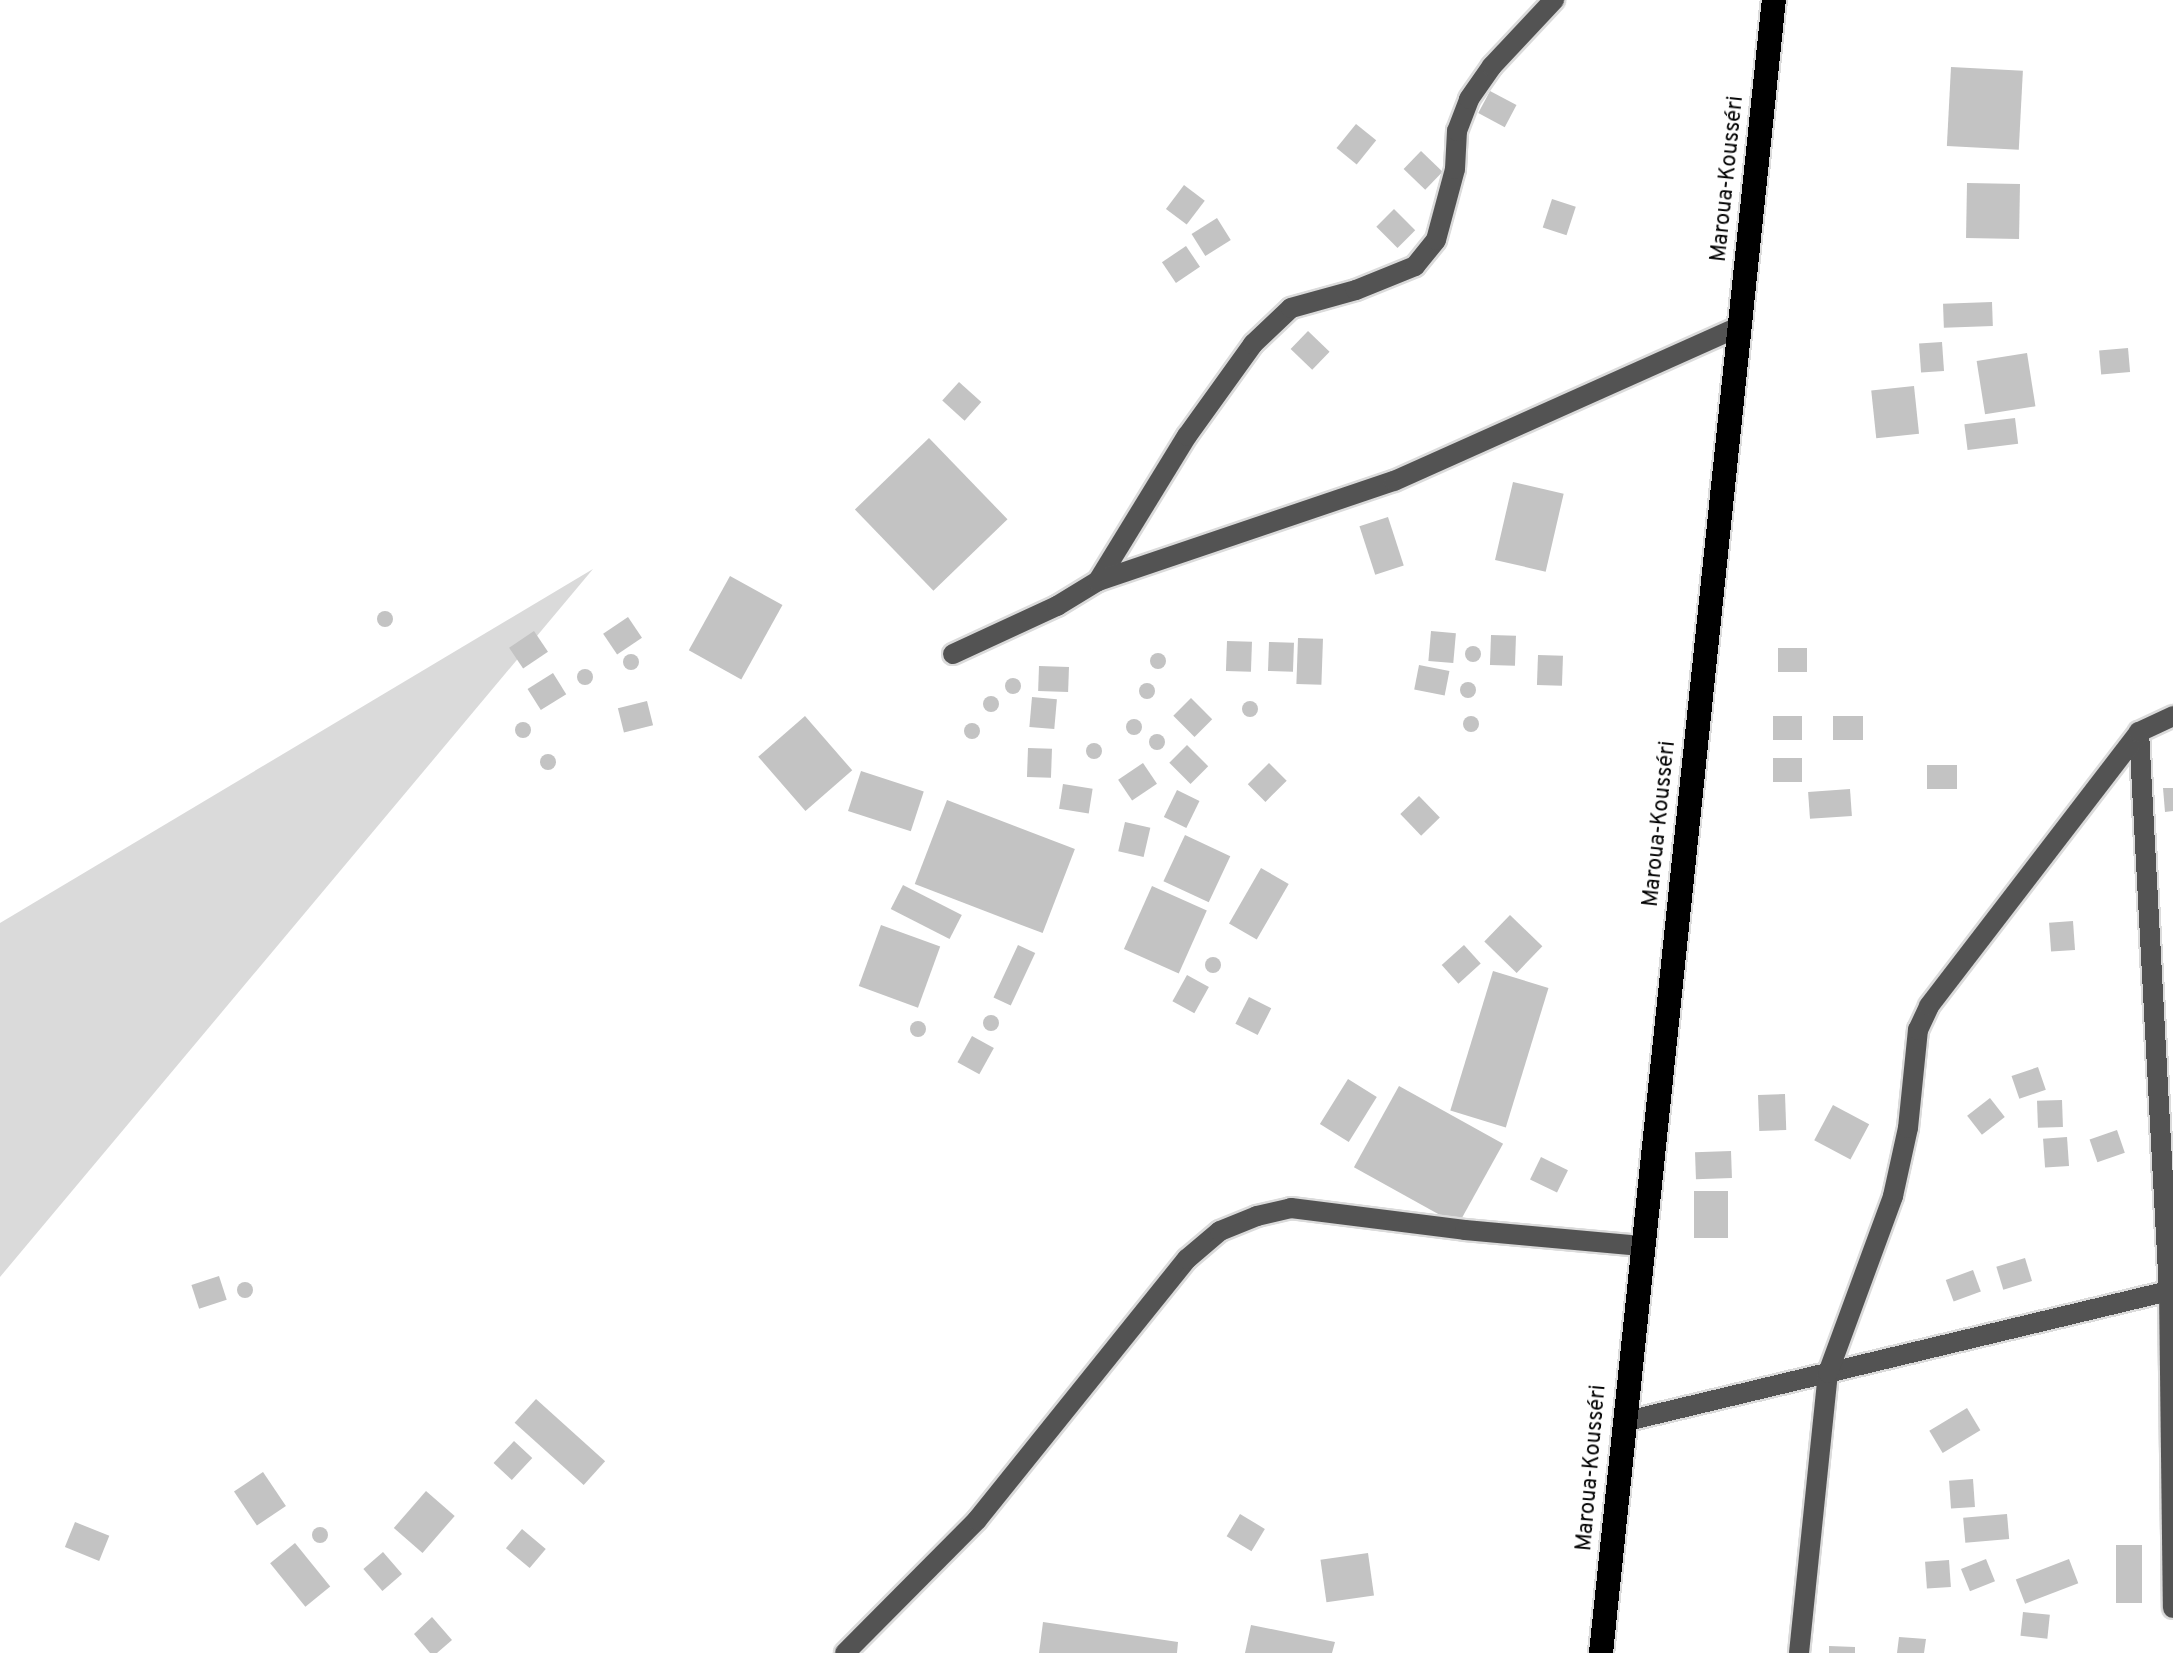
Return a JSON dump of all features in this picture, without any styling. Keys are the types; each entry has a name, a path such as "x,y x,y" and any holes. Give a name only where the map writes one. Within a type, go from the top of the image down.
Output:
{"highway":[{"name":"Maroua-Kousséri","path":"1601,1653 1641,1246 1774,0"}],"street":[{"path":"1098,581 1187,436 1253,344 1291,308 1356,290 1415,266 1436,240 1455,169 1457,131 1469,99 1492,66 1554,0"},
{"path":"953,654 1057,606 1098,581 1394,481 1739,327"},
{"path":"1799,1653 1828,1373 1893,1196 1908,1128 1918,1030 1929,1006 2139,732 2173,716"},
{"path":"2139,732 2171,1291 2173,1608"},
{"path":"845,1653 977,1520 1187,1259 1220,1231 1257,1216 1291,1208 1465,1230 1641,1246"},
{"path":"1623,1422 2171,1291"}],"shaded area":[{"path":"593,569 0,1277 0,923"}],"building":[{"path":"1951,67 2023,71 2019,150 1947,146"},
{"path":"1490,91 1516,105 1505,127 1478,113"},
{"path":"1356,124 1376,140 1357,164 1336,148"},
{"path":"1421,151 1443,172 1425,190 1404,169"},
{"path":"1967,183 2020,184 2019,239 1966,238"},
{"path":"1184,185 1205,201 1187,225 1166,209"},
{"path":"1552,199 1576,207 1567,235 1543,228"},
{"path":"1394,209 1415,230 1398,248 1376,227"},
{"path":"1217,218 1231,240 1205,256 1192,234"},
{"path":"1186,246 1200,267 1176,283 1162,262"},
{"path":"1992,302 1993,326 1944,328 1943,304"},
{"path":"1308,331 1330,352 1312,370 1291,349"},
{"path":"1942,342 1944,371 1921,373 1919,344"},
{"path":"2128,348 2130,372 2101,374 2099,351"},
{"path":"2027,353 2035,406 1985,414 1977,361"},
{"path":"959,382 981,402 965,421 942,401"},
{"path":"1914,386 1919,434 1876,438 1871,390"},
{"path":"2015,418 2018,444 1968,450 1964,424"},
{"path":"929,438 1007,519 933,591 855,510"},
{"path":"1513,482 1564,494 1546,572 1495,560"},
{"path":"1388,517 1404,566 1375,575 1359,526"},
{"path":"730,576 782,605 741,679 689,650"},
{"path":"385,611 391,613 391,625 385,627 379,625 377,619 379,613"},
{"path":"628,617 642,638 617,655 603,634"},
{"path":"534,631 548,652 523,669 509,648"},
{"path":"1431,631 1456,633 1453,663 1428,661"},
{"path":"1491,635 1516,636 1515,666 1490,665"},
{"path":"1298,638 1323,639 1321,685 1296,684"},
{"path":"1227,641 1252,642 1251,672 1226,671"},
{"path":"1269,642 1294,643 1293,672 1268,671"},
{"path":"1473,646 1481,654 1473,662 1465,654"},
{"path":"1778,648 1807,648 1807,672 1778,672"},
{"path":"1158,653 1164,655 1164,667 1158,669 1152,667 1150,661 1152,655"},
{"path":"631,654 637,656 637,668 631,670 625,668 623,662 625,656"},
{"path":"1538,655 1563,656 1562,686 1537,685"},
{"path":"1419,665 1449,671 1445,695 1414,690"},
{"path":"1039,666 1069,667 1068,692 1038,691"},
{"path":"585,669 591,671 591,683 585,685 579,683 577,677 579,671"},
{"path":"553,673 566,694 541,710 528,689"},
{"path":"1013,678 1021,686 1013,694 1005,686"},
{"path":"1468,682 1476,690 1468,698 1460,690"},
{"path":"1147,683 1155,691 1147,699 1139,691"},
{"path":"991,696 999,704 991,712 983,704"},
{"path":"1032,697 1057,699 1054,729 1029,727"},
{"path":"1191,698 1212,719 1195,737 1173,716"},
{"path":"647,701 653,725 624,733 618,708"},
{"path":"1250,701 1258,709 1250,717 1242,709"},
{"path":"805,716 852,770 805,811 758,757"},
{"path":"1471,716 1477,718 1477,730 1471,732 1465,730 1463,724 1465,718"},
{"path":"1773,716 1802,716 1802,740 1773,740"},
{"path":"1833,716 1863,716 1863,740 1833,740"},
{"path":"1134,719 1140,721 1140,733 1134,735 1128,733 1126,727 1128,721"},
{"path":"523,722 529,724 529,736 523,738 517,736 515,730 517,724"},
{"path":"972,723 978,725 978,737 972,739 966,737 964,731 966,725"},
{"path":"1157,734 1163,736 1163,748 1157,750 1151,748 1149,742 1151,736"},
{"path":"1094,743 1102,751 1094,759 1086,751"},
{"path":"1187,745 1208,766 1191,784 1169,763"},
{"path":"1028,748 1052,749 1051,778 1027,777"},
{"path":"548,754 556,762 548,770 540,762"},
{"path":"1773,758 1802,758 1802,782 1773,782"},
{"path":"1143,763 1157,784 1132,801 1118,780"},
{"path":"1269,763 1287,781 1265,802 1248,784"},
{"path":"1927,765 1957,765 1957,789 1927,789"},
{"path":"861,771 924,791 911,831 848,811"},
{"path":"1063,784 1093,789 1089,813 1059,809"},
{"path":"2163,788 2173,788 2173,811 2165,812"},
{"path":"1850,789 1852,816 1810,819 1808,792"},
{"path":"1177,790 1199,801 1186,828 1164,817"},
{"path":"1419,796 1440,818 1421,836 1400,814"},
{"path":"947,800 1075,849 1043,933 915,884"},
{"path":"1125,822 1150,828 1144,857 1118,851"},
{"path":"1185,835 1230,856 1209,902 1163,881"},
{"path":"1261,868 1289,884 1257,939 1229,923"},
{"path":"903,885 962,915 950,939 891,909"},
{"path":"1152,886 1207,910 1179,973 1124,949"},
{"path":"1510,915 1542,946 1517,973 1484,942"},
{"path":"2073,921 2075,950 2051,952 2049,923"},
{"path":"881,925 940,947 918,1008 859,986"},
{"path":"1018,945 1035,953 1011,1006 993,998"},
{"path":"1464,945 1481,964 1458,984 1442,965"},
{"path":"1213,957 1219,959 1219,971 1213,973 1207,971 1205,965 1207,959"},
{"path":"1493,971 1548,988 1506,1128 1450,1111"},
{"path":"1187,975 1209,987 1194,1013 1172,1001"},
{"path":"1249,997 1271,1008 1258,1035 1235,1024"},
{"path":"991,1015 999,1023 991,1031 983,1023"},
{"path":"918,1021 926,1029 918,1037 910,1029"},
{"path":"972,1036 994,1048 979,1074 957,1062"},
{"path":"2038,1067 2046,1090 2019,1099 2012,1076"},
{"path":"1348,1079 1377,1097 1349,1142 1320,1124"},
{"path":"1399,1086 1503,1144 1458,1225 1354,1167"},
{"path":"1785,1094 1786,1130 1759,1131 1758,1095"},
{"path":"1990,1098 2005,1117 1982,1135 1967,1116"},
{"path":"2062,1100 2063,1127 2038,1128 2037,1101"},
{"path":"1833,1105 1869,1124 1850,1160 1814,1140"},
{"path":"2117,1130 2125,1153 2097,1162 2090,1139"},
{"path":"2067,1137 2069,1166 2045,1168 2043,1139"},
{"path":"1731,1151 1732,1178 1696,1179 1695,1152"},
{"path":"1541,1157 1568,1170 1557,1193 1530,1179"},
{"path":"1694,1191 1728,1191 1728,1238 1694,1238"},
{"path":"2025,1258 2032,1281 2003,1290 1996,1267"},
{"path":"1973,1270 1981,1292 1954,1302 1946,1280"},
{"path":"219,1276 227,1300 199,1309 191,1285"},
{"path":"245,1282 253,1290 245,1298 237,1290"},
{"path":"536,1399 605,1461 584,1485 515,1423"},
{"path":"1967,1408 1980,1430 1943,1453 1929,1431"},
{"path":"514,1441 532,1458 512,1480 494,1463"},
{"path":"263,1472 286,1506 257,1526 234,1492"},
{"path":"1973,1479 1975,1507 1951,1509 1949,1481"},
{"path":"426,1491 455,1516 423,1553 394,1528"},
{"path":"1240,1514 1265,1529 1251,1551 1227,1536"},
{"path":"2007,1514 2009,1539 1965,1543 1963,1518"},
{"path":"75,1522 109,1536 99,1561 65,1547"},
{"path":"320,1527 326,1529 326,1541 320,1543 314,1541 312,1535 314,1529"},
{"path":"522,1529 546,1549 530,1568 506,1548"},
{"path":"295,1543 330,1587 305,1607 270,1563"},
{"path":"2116,1545 2142,1545 2142,1603 2116,1603"},
{"path":"383,1552 402,1574 382,1591 363,1569"},
{"path":"1368,1553 1374,1596 1326,1602 1320,1560"},
{"path":"1986,1559 1995,1581 1970,1591 1961,1569"},
{"path":"2069,1559 2078,1583 2025,1604 2016,1579"},
{"path":"1949,1560 1951,1587 1927,1589 1925,1562"},
{"path":"2023,1612 2050,1615 2047,1639 2020,1636"},
{"path":"432,1617 452,1640 437,1653 430,1653 414,1634"},
{"path":"1043,1622 1178,1642 1177,1653 1039,1653"},
{"path":"1251,1625 1335,1642 1332,1653 1245,1653"},
{"path":"1899,1637 1926,1639 1924,1653 1897,1653"},
{"path":"1829,1646 1855,1647 1855,1653 1829,1653"}]}
